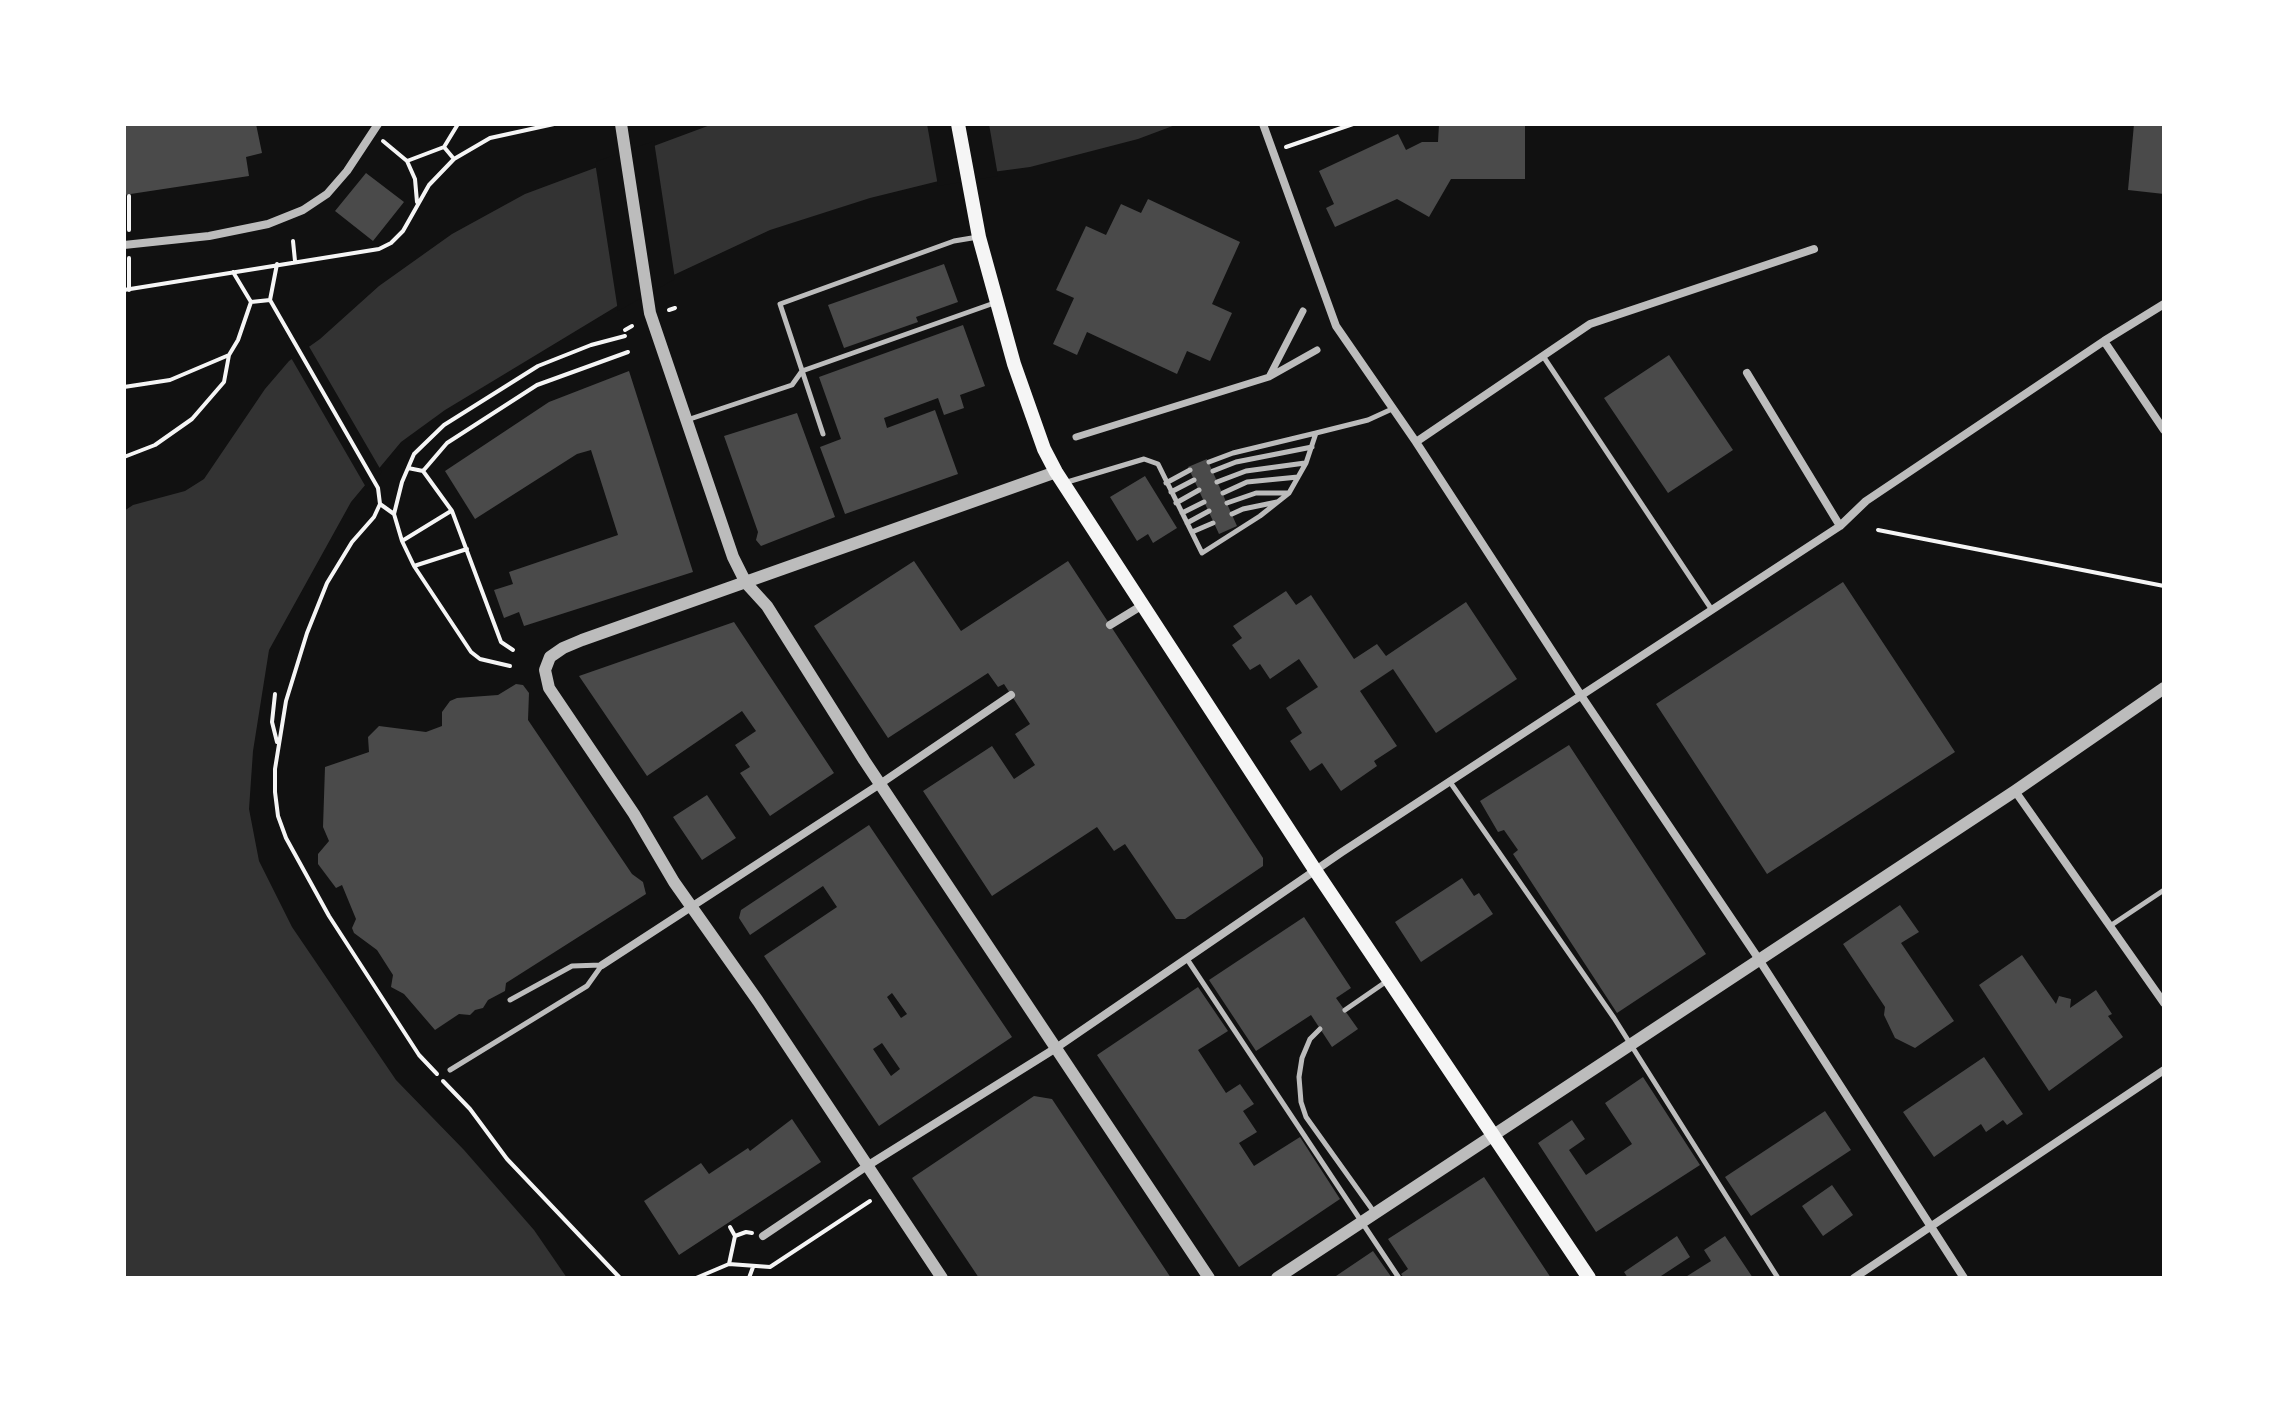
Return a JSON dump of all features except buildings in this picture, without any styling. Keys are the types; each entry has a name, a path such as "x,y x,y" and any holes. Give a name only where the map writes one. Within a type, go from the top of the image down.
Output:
{"main road":[{"path":"958,124 979,237 1014,364 1039,435 1060,478 1315,870 1589,1278"}],"street":[{"path":"124,245 209,236 268,224 303,210 327,194 347,171 378,124"},
{"path":"621,124 650,313 733,557 746,583 767,606 880,784 1209,1278"},
{"path":"1263,124 1336,326 1758,958 1964,1278"},
{"path":"1416,442 1590,324 1814,249"},
{"path":"763,1236 867,1166 1056,1048 1315,870 1840,526 1866,501 2164,304"},
{"path":"1269,377 1303,311"},
{"path":"2104,341 2164,430"},
{"path":"1076,437 1269,377 1317,350"},
{"path":"1747,373 1840,526"},
{"path":"942,1278 549,688 545,670 547,662 556,652 573,644 1060,478"},
{"path":"1110,625 1141,606"},
{"path":"1277,1278 2015,791 2164,688"},
{"path":"602,965 1011,695"},
{"path":"2015,791 2164,1003"},
{"path":"1854,1278 2164,1070"}],"lane":[{"path":"823,434 780,304 954,241 979,237"},
{"path":"686,421 792,385 802,371 997,302"},
{"path":"1543,356 1713,610"},
{"path":"1209,462 1233,453 1368,420 1393,408"},
{"path":"1060,478 1144,459 1158,464 1202,553 1289,493 1306,463 1316,433"},
{"path":"1213,471 1236,462 1313,447"},
{"path":"1217,482 1246,471 1306,463"},
{"path":"1166,483 1190,470"},
{"path":"1223,493 1247,482 1299,476"},
{"path":"1171,492 1194,480"},
{"path":"1176,503 1199,490"},
{"path":"1227,503 1256,493 1289,493"},
{"path":"1182,513 1204,502"},
{"path":"1232,514 1278,502"},
{"path":"1187,523 1209,511"},
{"path":"1192,532 1213,523"},
{"path":"1450,781 1614,1018 1778,1278"},
{"path":"2110,926 2164,890"},
{"path":"1186,958 1399,1278"},
{"path":"510,1000 572,966 602,965"},
{"path":"450,1070 587,986 602,965"},
{"path":"1345,1010 1389,980"},
{"path":"1320,1029 1310,1039 1302,1058 1299,1077 1301,1102 1306,1117 1374,1213"}],"path":[{"path":"407,161 444,147 458,124"},
{"path":"129,258 126,290 379,249 403,231 429,185 454,159 490,138 554,124"},
{"path":"1273,152 1353,124"},
{"path":"383,141 407,161 415,179 417,202"},
{"path":"444,147 454,159"},
{"path":"129,196 129,232"},
{"path":"293,241 295,261"},
{"path":"277,264 270,300 378,488 380,504 327,583 293,675 279,745 275,792 278,816 286,838 329,916 419,1055 470,1109 507,1159 620,1278"},
{"path":"124,457 155,445 192,419 224,382 229,355 238,340 251,302 233,272"},
{"path":"251,302 270,300"},
{"path":"510,666 480,659 471,652 414,566 394,514 408,468 414,454 444,425 538,366 625,333 632,326"},
{"path":"423,471 447,443 537,385 628,352"},
{"path":"124,387 170,380 229,355"},
{"path":"408,468 423,471 452,511 501,642 513,650"},
{"path":"380,504 394,514"},
{"path":"402,541 452,511"},
{"path":"1878,530 2164,586"},
{"path":"414,566 467,549"},
{"path":"275,694 272,722 279,745"},
{"path":"696,1278 729,1264 770,1267 870,1201"},
{"path":"729,1264 735,1236 730,1227"},
{"path":"735,1236 746,1232 763,1236"},
{"path":"749,1278 753,1267"}],"shaded area":[{"path":"713,124 1178,124 1138,139 1030,167 955,177 870,198 770,230 627,300 445,410 401,442 351,502 269,650 253,751 249,809 259,861 292,927 396,1080 464,1150 534,1230 567,1278 124,1278 124,511 133,505 185,491 204,479 265,389 289,361 320,339 379,286 452,234 525,194"}],"pier":[{"path":"927,124 989,124 998,176 938,186"},
{"path":"654,141 675,279 618,311 595,162"},
{"path":"307,343 382,472 367,489 290,356"}]}
